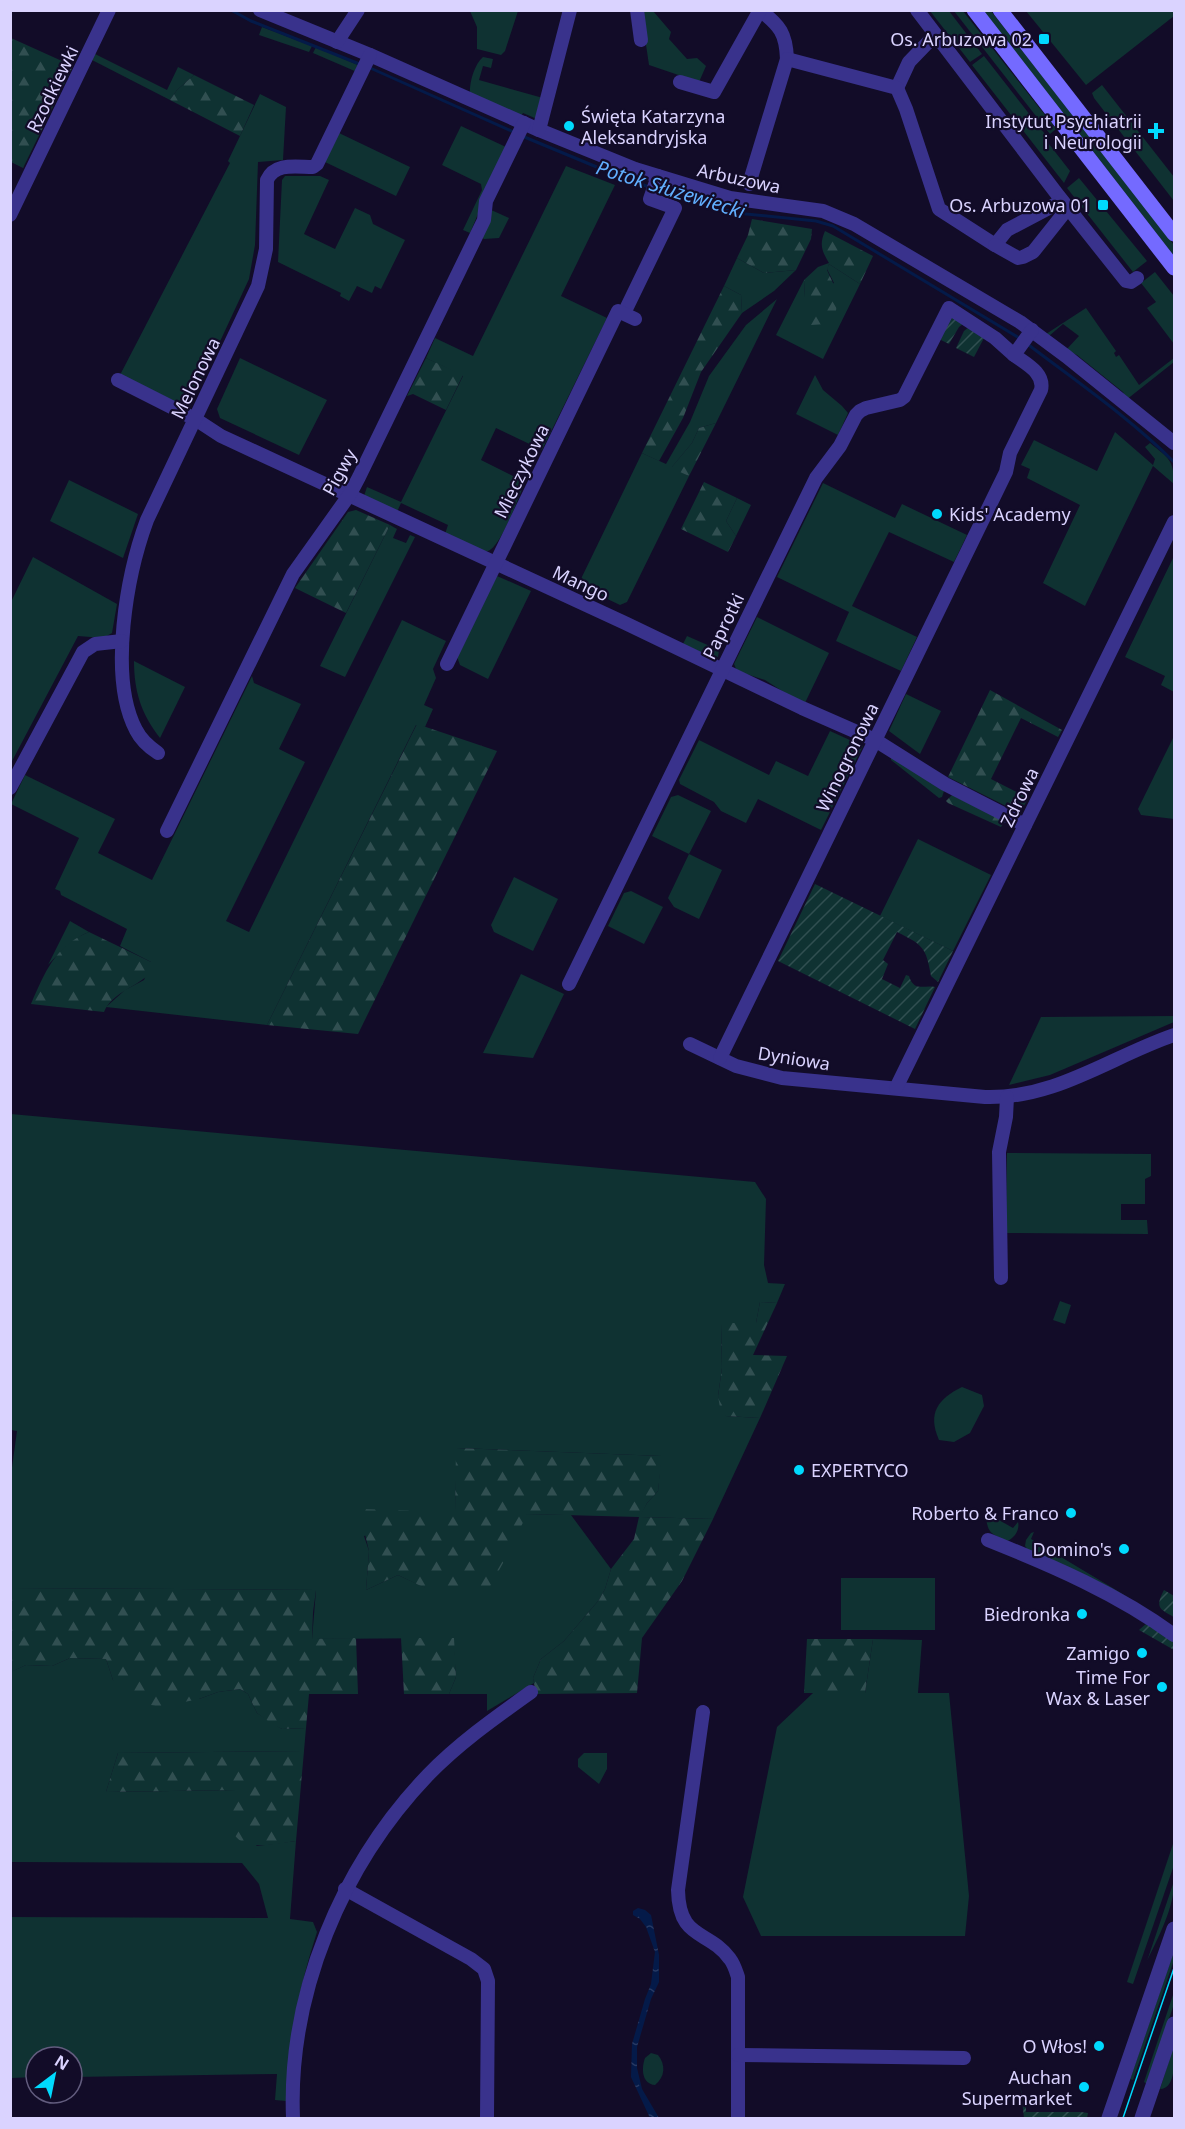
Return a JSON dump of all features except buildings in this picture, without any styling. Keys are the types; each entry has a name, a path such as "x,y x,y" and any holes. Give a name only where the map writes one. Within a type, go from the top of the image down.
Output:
{"main road":[{"path":"974,10 1174,268"},
{"path":"1000,10 1174,234"}],"street":[{"name":"Rzodkiewki","path":"10,215 109,10"},
{"name":"Arbuzowa","path":"260,10 523,125 615,162 655,184 836,215 895,248 1030,332 1174,443"},
{"path":"337,42 358,10"},
{"path":"539,130 570,10"},
{"path":"637,10 641,40"},
{"path":"680,82 714,92 760,10 777,23 787,41 787,59 749,184"},
{"path":"917,10 1125,281 1131,282 1137,278"},
{"path":"935,35 909,62 897,88 939,209 1013,256 1023,257 1033,252 1065,205"},
{"name":"Melonowa","path":"158,753 141,737 128,708 123,677 122,641 138,545 147,520 258,286 266,249 269,174 278,168 313,167 317,164 369,57"},
{"path":"787,59 897,88"},
{"name":"Pigwy","path":"167,831 293,574 350,494 484,220 486,201 523,125"},
{"path":"627,307 675,208 650,199 655,184"},
{"path":"995,245 1008,230 1065,205"},
{"name":"Paprotki","path":"568,984 816,478 840,446 856,415 866,408 904,397 949,308 1017,351"},
{"name":"Mieczykowa","path":"447,664 618,311 635,319"},
{"path":"1017,351 1030,332"},
{"name":"Winogronowa","path":"720,1058 1006,472 1010,453 1042,384 1037,373 1017,351"},
{"name":"Mango","path":"118,380 195,419 221,436 875,740 945,784 1025,825"},
{"name":"Zdrowa","path":"896,1088 1174,522"},
{"path":"10,788 83,652 95,644 122,641"},
{"name":"Dyniowa","path":"690,1044 736,1066 782,1078 1007,1097 1030,1094 1065,1082 1174,1035"},
{"path":"1001,1278 999,1152 1006,1117 1007,1097"},
{"path":"988,1540 1080,1579 1149,1617 1174,1635"},
{"path":"1149,1617 1174,1626"},
{"path":"293,2118 294,2077 306,1999 321,1948 345,1890 381,1833 405,1800 429,1774 486,1725 531,1692"},
{"path":"704,1712 678,1890 678,1904 685,1923 700,1936 715,1943 731,1960 738,1977 738,2118"},
{"path":"345,1890 471,1959 484,1969 488,1981 488,2118"},
{"path":"1109,2118 1174,1929"},
{"path":"1142,2118 1174,2024"},
{"path":"738,2055 964,2058"}],"green space":[{"path":"1174,10 1174,16 1086,85 1026,11"},
{"path":"470,11 518,11 505,51 501,55 477,49 477,27"},
{"path":"641,11 653,11 671,32 669,39 687,59 697,58 706,66 699,82 649,65"},
{"path":"930,11 949,11 982,54 970,62"},
{"path":"954,11 963,11 1056,129 1050,134"},
{"path":"983,11 991,11 1073,115 1068,119"},
{"path":"262,27 312,46 309,52 259,35"},
{"path":"11,38 73,66 23,168 11,162"},
{"path":"316,47 360,66 357,72 313,53"},
{"path":"95,54 167,90 178,67 194,75 177,90 170,100 92,60"},
{"path":"984,56 1048,138 1049,144 1070,171 1064,183 972,65"},
{"path":"483,57 493,59 491,68 483,66 479,80 543,98 537,119 523,113 521,116 470,95 473,74"},
{"path":"194,75 254,105 240,136 170,100 177,90"},
{"path":"1102,85 1174,177 1174,201 1094,98 1092,93"},
{"path":"260,94 286,107 283,160 258,162 255,245 249,279 190,406 184,409 120,375 230,163 228,161"},
{"path":"1081,124 1174,245 1174,256 1075,128"},
{"path":"461,126 506,147 470,233 463,230 482,190 481,184 442,165"},
{"path":"339,133 410,167 396,196 325,162"},
{"path":"566,166 615,185 561,296 607,318 542,450 496,428 481,460 525,482 498,540 488,551 479,550 445,534 448,525 401,503 397,512 364,496 367,487 401,502 463,376 426,358 435,338 473,356"},
{"path":"285,176 320,176 329,180 304,234 335,249 355,208 370,215 373,224 405,240 381,289 375,286 372,293 357,286 349,301 340,296 341,293 278,262 282,180"},
{"path":"1079,178 1147,261 1133,272 1067,188"},
{"path":"489,209 509,218 499,238 484,239 481,237"},
{"path":"752,219 812,229 811,239 796,270 764,273 737,258 748,235"},
{"path":"825,231 873,256 860,284 829,264 827,270 839,296 835,315 826,324 811,325 806,317 804,280 818,267 829,263 822,248"},
{"path":"737,258 764,273 796,270 774,291 742,313 741,295 724,286"},
{"path":"829,264 860,284 823,359 776,335 804,280 805,297 834,283 827,269"},
{"path":"1155,272 1174,296 1174,344 1147,308 1156,302 1141,283"},
{"path":"724,286 741,295 742,313 701,372 683,418 659,461 642,453"},
{"path":"777,299 716,423 699,428 692,443 672,467 689,476 627,602 620,605 578,585 642,453 666,464 690,422 709,376 746,325"},
{"path":"1086,308 1116,351 1114,353 1116,357 1119,355 1139,385 1174,358 1174,362 1126,400 1123,392 1077,355 1066,350 1079,336 1063,324 1049,336 1046,334"},
{"path":"953,317 964,323 949,344 939,339 949,319"},
{"path":"969,327 984,338 974,357 956,348 964,331"},
{"path":"240,358 327,400 299,455 220,418 217,409"},
{"path":"426,358 463,375 446,410 413,394 407,396"},
{"path":"815,375 823,390 848,413 838,435 796,414"},
{"path":"716,423 689,476 671,468 692,443 699,428"},
{"path":"1115,432 1153,465 1155,459 1145,447 1150,443 1161,452 1171,464 1174,484 1153,466 1085,606 1043,583 1080,505 1027,478 1030,469 1021,465 1034,440 1097,471"},
{"path":"69,480 138,514 123,558 50,521"},
{"path":"704,482 737,498 726,521 736,536 728,552 681,529"},
{"path":"823,483 895,518 902,504 967,535 954,562 889,532 852,606 917,637 901,671 836,641 849,612 777,577"},
{"path":"737,498 751,505 736,536 726,521"},
{"path":"356,510 390,525 346,613 295,588 348,512"},
{"path":"390,525 397,529 393,538 406,543 410,535 415,537 345,677 320,666"},
{"path":"1174,556 1174,692 1161,685 1165,676 1125,657"},
{"path":"33,557 117,604 112,633 103,638 78,636 11,763 11,602"},
{"path":"497,576 531,591 488,679 460,665 456,654"},
{"path":"757,617 829,653 804,705 765,680 737,671 734,664"},
{"path":"402,620 446,641 433,669 436,678 424,705 433,709 425,727 416,725 267,1025 106,1007 125,990 144,980 151,962 120,946 127,929 61,895 60,891 55,889 79,838 11,804 25,775 115,819 98,853 152,880 252,676 254,683 301,704 279,749 305,762 226,921 249,932"},
{"path":"687,636 719,650 718,657 709,656 683,644"},
{"path":"134,661 185,687 160,738 143,711 135,682"},
{"path":"990,690 1062,730 1058,737 1021,718 991,779 1028,798 1024,806 1014,810 948,777"},
{"path":"906,694 941,711 920,754 889,731"},
{"path":"417,724 497,751 358,1034 267,1025"},
{"path":"830,731 863,746 821,830 758,799 746,823 721,811 714,802 680,784 679,780 699,740 769,775 776,761 808,776"},
{"path":"1174,736 1174,819 1141,815 1138,809"},
{"path":"891,756 944,791 942,797 939,798 891,760"},
{"path":"678,795 711,811 689,854 652,836 671,797"},
{"path":"952,795 1005,821 1001,827 948,803 946,801"},
{"path":"918,839 991,875 953,951 880,916"},
{"path":"689,854 722,870 699,919 674,907 668,898"},
{"path":"514,877 558,899 533,951 494,932 491,925"},
{"path":"815,884 953,951 938,982 931,976 922,948 913,940 897,932 883,960 888,964 882,979 900,988 906,975 916,986 935,987 915,1029 778,961"},
{"path":"631,891 663,907 644,944 608,926 624,893"},
{"path":"70,921 89,932 62,950 48,965"},
{"path":"89,932 151,962 151,972 113,999 104,1012 31,1004 52,961 59,952"},
{"path":"521,974 564,994 533,1058 483,1053"},
{"path":"1174,1016 1174,1022 1050,1075 1009,1085 1041,1017"},
{"path":"11,1114 755,1182 766,1199 764,1265 768,1283 785,1284 777,1303 760,1302 756,1323 721,1323 722,1368 718,1396 726,1416 760,1418 713,1519 639,1517 647,1503 658,1491 661,1456 457,1448 455,1512 364,1536 369,1551 366,1590 398,1575 426,1588 527,1514 571,1515 611,1569 599,1600 564,1641 541,1659 533,1678 534,1683 487,1711 487,1694 449,1694 456,1677 453,1638 312,1639 316,1590 11,1588 10,1482 17,1431 11,1430"},
{"path":"1007,1153 1151,1154 1151,1176 1145,1179 1145,1204 1121,1204 1121,1220 1147,1220 1148,1234 1006,1233"},
{"path":"1060,1301 1071,1305 1065,1324 1053,1320"},
{"path":"760,1302 777,1303 753,1355 787,1356 760,1418 726,1416 721,1413 718,1396 722,1368 721,1323 756,1323"},
{"path":"962,1387 982,1395 984,1406 970,1433 954,1442 939,1440 934,1422 937,1408 941,1402"},
{"path":"456,1448 662,1456 658,1491 647,1503 640,1517 713,1519 682,1581 642,1638 637,1693 536,1694 533,1678 541,1659 564,1641 599,1600 611,1569 634,1539 639,1517 527,1514 488,1590 425,1588 398,1575 366,1590 369,1551 359,1509 455,1512"},
{"path":"985,1512 1013,1528 1018,1522 1015,1536 1007,1541 992,1534 988,1528"},
{"path":"1034,1532 1031,1539 1131,1599 1081,1573 1028,1550 1025,1546 1026,1540"},
{"path":"841,1578 935,1578 935,1630 841,1630"},
{"path":"11,1588 316,1590 312,1639 356,1638 358,1694 309,1694 306,1728 282,1729 257,1713 248,1694 240,1689 218,1692 199,1699 160,1707 133,1701 113,1680 106,1659 70,1658 52,1666 26,1665 11,1672"},
{"path":"1164,1590 1174,1596 1174,1617 1160,1607"},
{"path":"1147,1623 1174,1639 1174,1650 1139,1630"},
{"path":"401,1638 454,1638 456,1677 449,1694 404,1694"},
{"path":"807,1639 873,1639 865,1693 804,1693"},
{"path":"873,1639 922,1640 918,1693 949,1693 969,1896 965,1936 761,1936 743,1897 777,1727 813,1693 865,1693"},
{"path":"70,1658 106,1659 113,1680 199,1699 218,1692 240,1689 248,1694 257,1713 282,1729 306,1728 304,1751 118,1753 106,1792 236,1790 230,1822 257,1846 296,1841 290,1919 313,1922 317,1932 296,2015 289,2057 286,2101 275,2100 277,2074 84,2077 84,2045 24,2045 24,2077 11,2078 11,1917 268,1918 259,1884 242,1863 11,1862 10,1672 26,1665 52,1666"},
{"path":"304,1751 296,1841 257,1845 240,1840 234,1834 230,1824 235,1790 106,1792 118,1753"},
{"path":"584,1753 607,1753 607,1769 599,1784 578,1767 578,1759"},
{"path":"1174,1841 1174,1865 1133,1984 1127,1982"},
{"path":"1174,1881 1169,1911 1147,1961"},
{"path":"1174,1951 1174,1960 1133,2080 1130,2079"},
{"path":"1174,1992 1174,2004 1147,2084 1144,2082"},
{"path":"1174,2045 1172,2078 1165,2088 1160,2089"},
{"path":"651,2053 658,2055 663,2067 661,2078 655,2085 647,2082 643,2071 645,2058"},
{"path":"1020,2083 1023,2103 1026,2103 1026,2112 1081,2112 1088,2113 1087,2118 1024,2118"}],"water":[{"path":"638,1908 651,1915 659,1955 659,1982 651,1999 637,2047 637,2068 642,2089 659,2118 650,2118 631,2077 632,2044 651,1984 655,1952 646,1927 640,1919 633,1915 633,1911"}],"waterway":[{"name":"Potok Służewiecki","path":"231,10 251,21 362,65"},
{"name":"Potok Służewiecki","path":"368,67 516,133"},
{"name":"Potok Służewiecki","path":"522,136 649,187"},
{"name":"Potok Służewiecki","path":"658,190 736,213 816,221 833,226 1021,339"},
{"name":"Potok Służewiecki","path":"1026,343 1121,415 1174,462"}],"tram line":[{"path":"1123,2118 1174,1968"}],"place":[{"name":"Os. Arbuzowa 02","path":"1044,39"},
{"name":"Święta Katarzyna Aleksandryjska","path":"569,126"},
{"name":"Instytut Psychiatrii i Neurologii","path":"1156,131"},
{"name":"Os. Arbuzowa 01","path":"1103,205"},
{"name":"Kids' Academy","path":"937,514"},
{"name":"EXPERTYCO","path":"799,1470"},
{"name":"Roberto & Franco","path":"1071,1513"},
{"name":"Domino's","path":"1124,1549"},
{"name":"Biedronka","path":"1082,1614"},
{"name":"Zamigo","path":"1142,1653"},
{"name":"Time For Wax & Laser","path":"1162,1687"},
{"name":"O Włos!","path":"1099,2046"},
{"name":"Auchan Supermarket","path":"1084,2087"}]}
